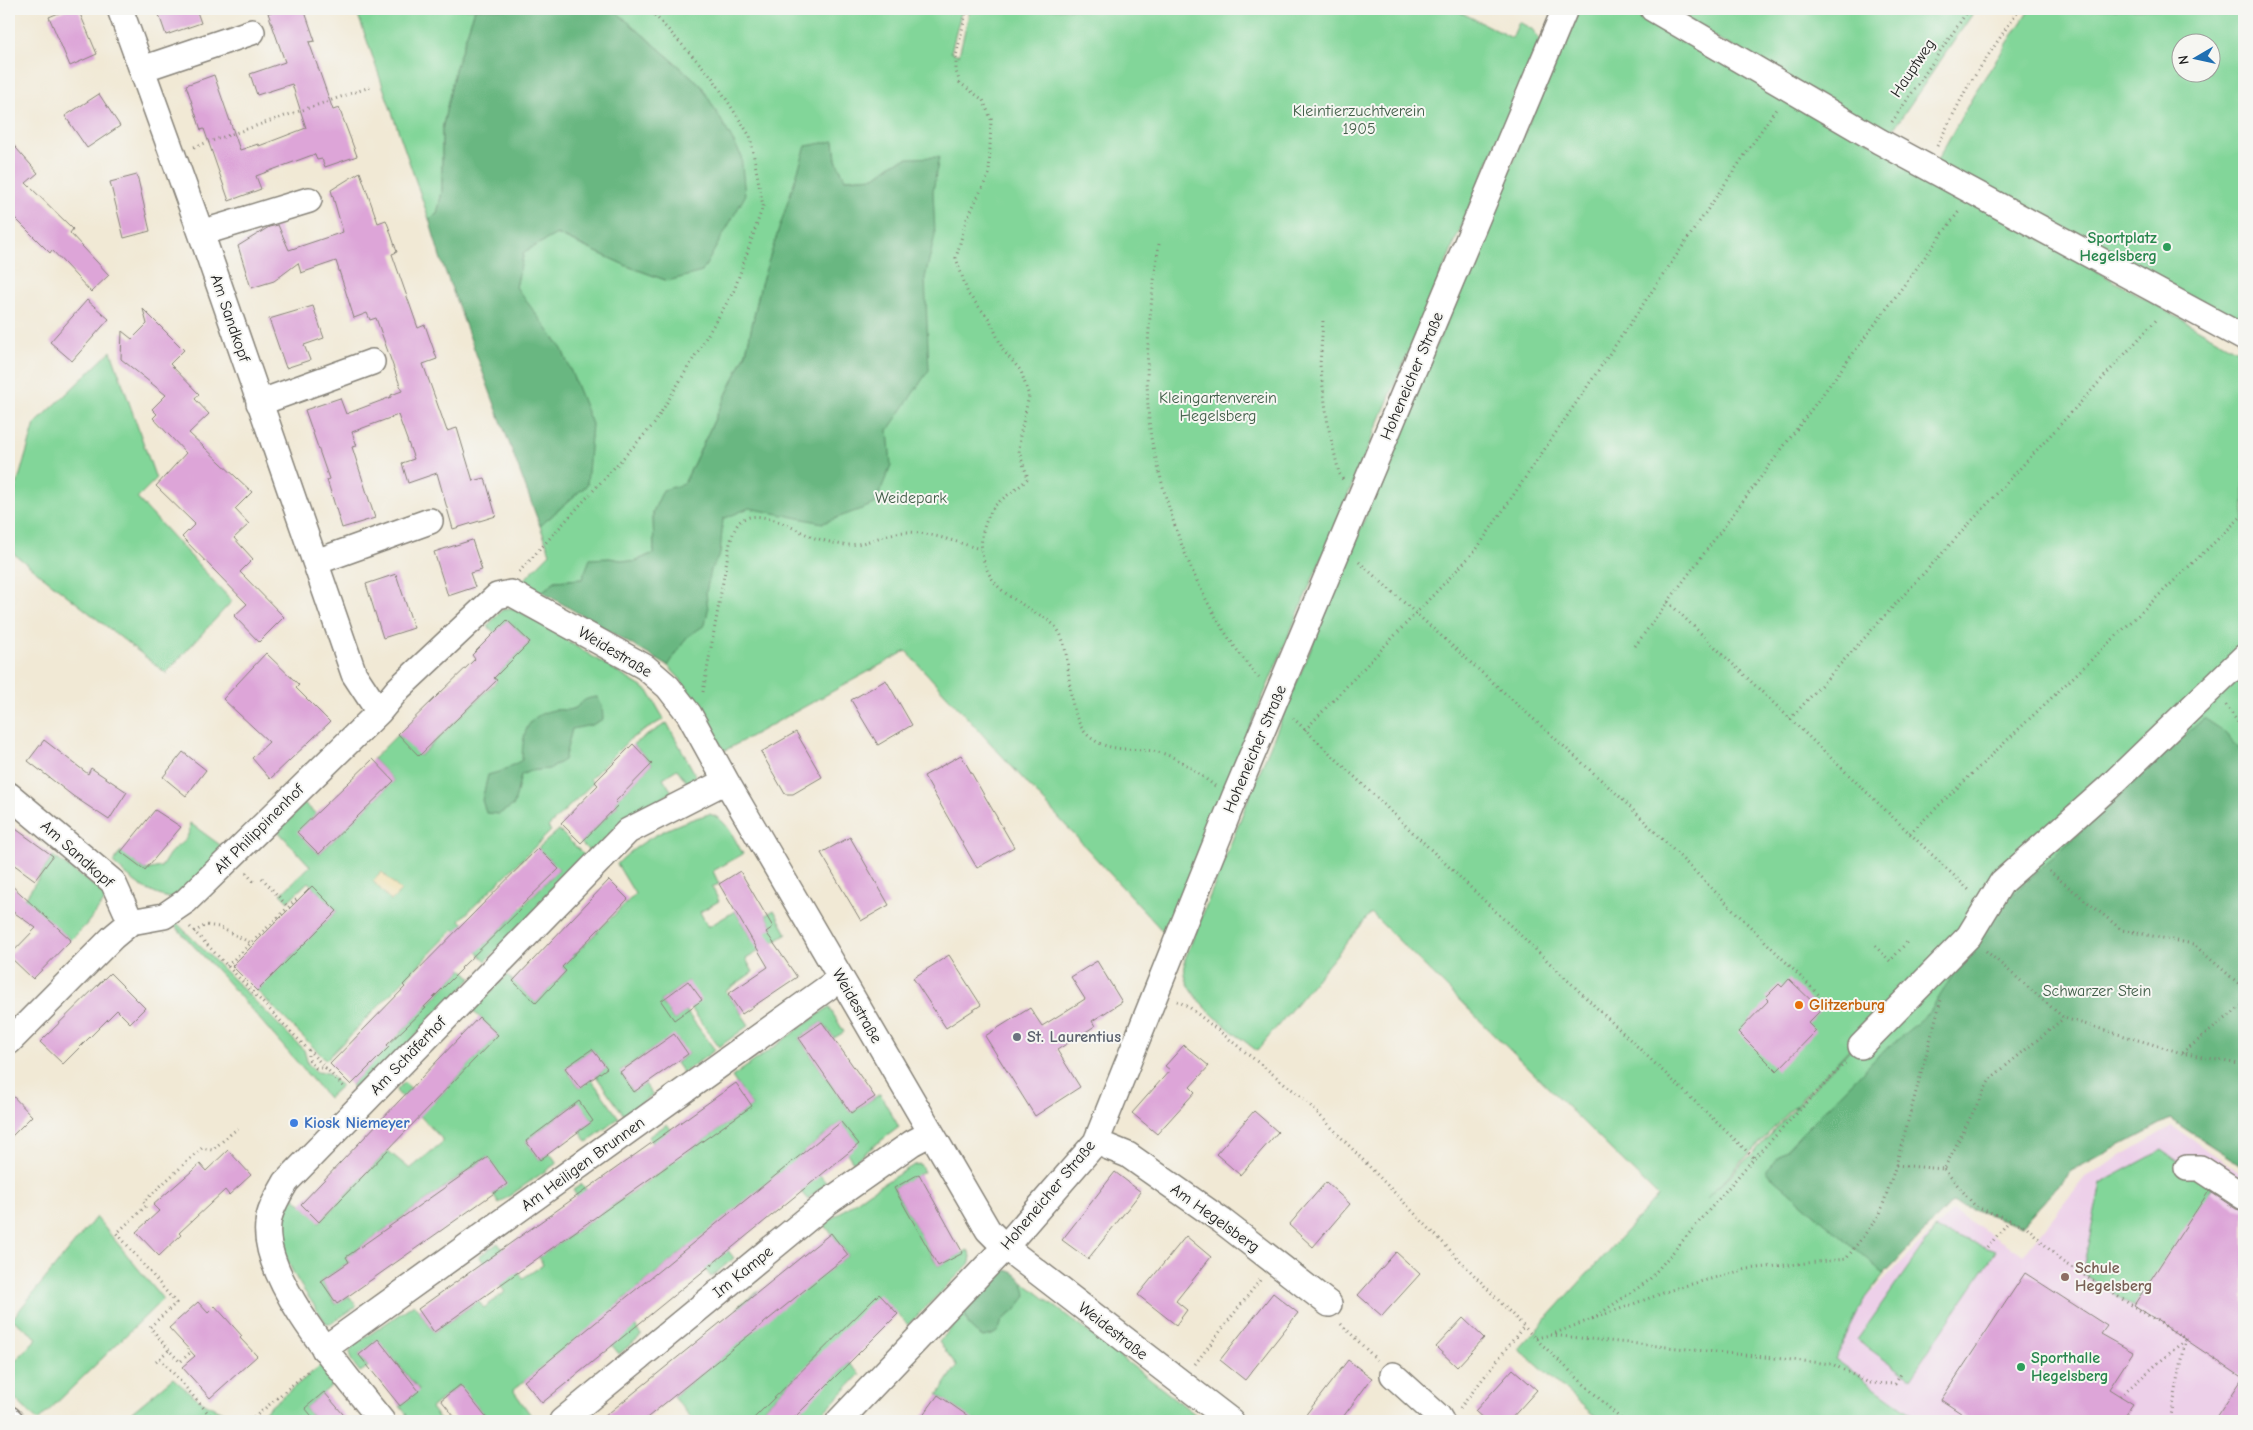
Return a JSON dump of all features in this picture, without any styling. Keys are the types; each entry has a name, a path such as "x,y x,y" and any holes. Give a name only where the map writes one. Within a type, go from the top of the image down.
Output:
{"street":[{"name":"Am Sandkopf","path":"120,9 201,233 354,674 379,712"},
{"name":"Hoheneicher Straße","path":"839,1421 1005,1247 1096,1142 1234,798 1565,9"},
{"path":"1652,9 1879,141 2244,338"},
{"path":"142,69 252,32"},
{"path":"201,233 309,200"},
{"path":"259,403 372,362"},
{"path":"316,562 430,521"},
{"name":"Weidestraße","path":"497,596 511,593 646,667 668,687 689,714 726,781 988,1230 1005,1247 1231,1421"},
{"name":"Alt Philippinenhof","path":"9,1042 113,937 131,922 164,916 186,901 379,712 398,689 497,596"},
{"path":"1861,1046 1969,936 2002,882 2108,788 2244,657"},
{"name":"Am Schäferhof","path":"382,1421 324,1349 278,1276 268,1248 268,1223 274,1203 286,1182 628,831 726,781"},
{"name":"Am Sandkopf","path":"9,796 113,882 131,922"},
{"name":"Am Heiligen Brunnen","path":"324,1349 841,978"},
{"name":"Im Kampe","path":"562,1421 828,1202 912,1143 931,1133"},
{"name":"Am Hegelsberg","path":"1096,1142 1128,1155 1222,1221 1328,1304"},
{"path":"2187,1168 2200,1168 2244,1197"},
{"path":"1393,1375 1438,1416 1450,1416"}],"path":[{"path":"497,596 654,424 734,290 763,206 750,136 712,77 649,9"},
{"path":"967,9 956,56 956,71 960,82 983,100 991,120 991,129 989,174 966,221 956,258 968,294 990,320 1003,350 1020,371 1029,396 1020,436 1019,452 1028,478 1020,488 995,506 985,524 980,549 985,566 996,584 1026,607 1051,620 1062,638 1074,712 1081,728 1092,739 1111,747 1153,751 1172,757 1234,798"},
{"name":"Hauptweg","path":"1879,141 1969,9"},
{"path":"1926,167 1968,86 2019,9"},
{"path":"173,154 374,86"},
{"path":"1306,730 1476,550 1745,157 1789,88"},
{"path":"1635,646 1972,192"},
{"path":"1159,244 1151,294 1146,358 1150,431 1169,511 1201,592 1243,659 1306,730 1754,1158"},
{"path":"1790,719 2079,405 2162,313 2172,299"},
{"path":"1323,320 1320,365 1328,425 1338,473 1353,493 1361,498"},
{"path":"1910,833 2244,514"},
{"path":"689,714 696,710 701,701 730,543 736,526 746,518 761,517 785,523 816,538 840,544 864,544 881,537 904,532 927,534 980,549"},
{"path":"1339,550 1352,556 1619,796 1826,1002"},
{"path":"1668,602 1987,907"},
{"path":"2213,687 2244,731"},
{"path":"2035,853 2048,870 2122,930 2194,944 2244,988"},
{"path":"1939,870 1943,865"},
{"path":"262,878 288,907"},
{"path":"227,966 299,897"},
{"path":"174,910 361,1104"},
{"path":"194,932 206,925 212,926 251,943"},
{"path":"1969,936 2064,1018 2182,1053 2244,1065"},
{"path":"1875,946 1890,961 1907,942"},
{"path":"1156,990 1189,1006 1304,1099 1535,1338 1623,1421"},
{"path":"1535,1338 1550,1335 1677,1288 1747,1269 1846,1259 1880,1214 1896,1165 1941,998"},
{"path":"2182,1053 2244,1004"},
{"path":"1944,1170 1990,1079 2064,1018"},
{"path":"1592,1319 1648,1282 1754,1158 1861,1046"},
{"path":"309,1050 307,1055 310,1062 316,1068 327,1068"},
{"path":"191,1352 180,1362 150,1327 176,1304 117,1233 146,1206 143,1202 202,1148 212,1150 238,1128"},
{"path":"1896,1165 1944,1170 1976,1207 2026,1226 2061,1261 2186,1339"},
{"path":"1987,1248 2010,1220"},
{"path":"1181,1383 1274,1261"},
{"path":"1328,1304 1343,1329 1393,1375"},
{"path":"1450,1416 1524,1326"},
{"path":"1550,1335 1832,1364 1869,1383 1895,1384 1902,1372"},
{"path":"2120,1396 2186,1339"},
{"path":"2170,1421 2186,1339"},
{"path":"250,1421 320,1362 324,1349"},
{"path":"156,1361 169,1350"},
{"path":"160,1358 215,1421"}],"shaded area":[{"name":"Schule Hegelsberg","path":"2172,1126 2244,1175 2244,1421 1922,1421 1834,1359 1865,1298 1953,1211 2023,1255 2085,1177"}],"green space":[{"path":"356,9 475,9 455,70 442,130 442,192 437,215 429,219"},
{"path":"475,9 613,9 701,85 741,155 745,196 702,272 668,281 627,266 557,234 524,252 516,287 562,349 592,424 587,485 540,526 440,257 429,219 437,214 442,192 442,130 455,70"},
{"path":"613,9 962,9 951,52 959,55 970,9 1454,9 1512,38 1519,22 1532,29 1540,40 1229,777 1167,936 906,651 724,751 680,679 668,666 722,519 894,163 875,177 845,179 836,160 834,141 761,284 746,353 684,484 663,491 653,512 654,553 633,562 609,558 582,579 555,581 542,592 523,581 550,553 540,526 587,485 516,287 524,252 556,234 627,266 668,281 701,85"},
{"path":"1576,9 1636,9 2244,355 2244,1167 2170,1119 2071,1171 2022,1226 1952,1202 1884,1274 1865,1298 1835,1359 1922,1421 1600,1421 1519,1349 1658,1196 1371,913 1257,1051 1215,1017 1189,986 1185,973 1185,959 1250,795","holes":["1898,998 1756,1150 1707,1198"]},
{"path":"1664,9 1976,9 1890,134"},
{"name":"Sportplatz Hegelsberg","path":"2030,9 2244,9 2244,330 1935,164 1977,89"},
{"path":"834,141 836,160 845,179 875,177 894,163 908,158 939,157 933,191 935,235 925,278 929,370 888,430 891,465 875,504 823,523 749,508 723,519 720,554 711,570 706,592 708,610 705,625 687,637 668,666 542,592 555,581 582,579 590,559 609,558 633,562 654,553 653,512 663,490 684,484 746,353 761,284 806,146"},
{"path":"111,351 156,479 137,498 232,601 166,673 9,550 9,511 35,424"},
{"path":"516,609 648,691 664,719 630,739 590,779 593,783 548,827 551,831 460,920 485,945 559,869 538,848 559,830 587,858 486,961 454,929 326,1060 257,991 337,911 308,882 288,901 281,894 310,866 277,830 304,803 316,814 298,833 319,854 394,781 373,759 398,734 420,756 497,681 494,678 530,642 507,620 495,633 487,626 502,610"},
{"path":"597,697 602,706 603,719 592,725 572,729 564,760 549,769 530,771 521,775 514,805 499,814 486,813 482,800 488,775 502,771 522,760 523,742 531,722 544,713 554,710 573,709 584,700"},
{"name":"Schwarzer Stein","path":"2204,718 2222,730 2244,753 2244,1167 2170,1119 2071,1171 2022,1226 1952,1202 1884,1274 1765,1171 1876,1058 1930,1012 1989,916"},
{"path":"667,723 696,776 688,784 677,769 663,778 672,792 619,825 591,853 581,843 618,805 615,802 652,764 633,744"},
{"path":"709,814 725,824 743,854 713,871 719,884 712,887 719,901 700,912 708,927 735,911 752,940 773,927 766,915 774,910 787,934 746,959 753,972 726,991 749,1025 719,1047 691,1008 688,981 661,1001 674,1020 686,1011 715,1050 683,1073 676,1063 688,1054 674,1035 620,1071 633,1092 645,1084 653,1095 624,1115 596,1076 607,1068 592,1049 565,1068 580,1088 591,1079 619,1118 587,1142 580,1131 593,1121 578,1101 526,1141 540,1160 550,1153 557,1163 499,1203 493,1194 506,1184 487,1157 346,1257 349,1262 321,1281 336,1304 349,1296 357,1306 332,1323 326,1323 302,1288 288,1262 284,1249 281,1236 282,1222 285,1212 294,1197 320,1222 388,1151 410,1169 444,1141 396,1091 404,1082 430,1106 498,1035 473,1011 507,975 536,1003 566,971 562,967 635,894 617,864 648,839 671,827"},
{"path":"190,823 227,850 176,899 149,891 113,863 121,851 145,870 161,867 171,852 187,837"},
{"path":"53,856 104,893 106,899 85,926 71,940 46,918 22,903"},
{"path":"176,922 304,1050 308,1064 317,1072 328,1073 341,1086 328,1098 224,978 172,923"},
{"path":"462,969 472,978 359,1094 351,1085"},
{"path":"829,1007 844,1032 834,1038 822,1022 799,1038 851,1113 880,1094 899,1127 853,1162 847,1153 858,1144 841,1122 803,1153 827,1184 807,1199 783,1170 711,1229 734,1258 711,1277 688,1247 618,1304 642,1335 619,1354 595,1324 513,1390 535,1421 489,1421 459,1385 431,1408 441,1421 400,1421 407,1415 400,1406 419,1390 378,1340 359,1355 368,1367 360,1372 350,1357 353,1346 414,1304 434,1332 478,1301 484,1308 505,1292 479,1256 498,1243 523,1278 543,1265 539,1257 592,1220 573,1190 582,1184 602,1213 668,1167 648,1137 667,1124 687,1152 752,1106 732,1077"},
{"path":"2162,1150 2213,1186 2134,1307 2082,1273 2101,1183"},
{"path":"920,1164 924,1172 894,1188 938,1266 968,1250 971,1256 970,1263 908,1325 879,1295 834,1378 849,1363 860,1374 815,1421 803,1409 798,1374 751,1421 694,1421 673,1397 755,1329 737,1307 760,1290 777,1311 848,1255 824,1224 869,1192 914,1165"},
{"path":"96,1217 163,1299 38,1421 9,1393 9,1368 37,1338 12,1319"},
{"path":"1935,1229 1996,1251 1910,1378 1857,1340"},
{"path":"1005,1270 1018,1276 1026,1296 1014,1312 1002,1320 1000,1328 996,1333 983,1337 969,1325 964,1307 968,1302 980,1299 988,1280 995,1274"},
{"path":"1009,1271 1204,1421 970,1421 971,1419 938,1395 957,1366 939,1342 999,1273"},
{"path":"322,1364 336,1382 305,1408 316,1421 253,1421"},
{"path":"173,1378 208,1405 248,1420 121,1421"}],"sand":[{"path":"382,872 401,891 391,901 373,881"}],"building":[{"path":"68,9 78,9 97,54 70,66 49,17"},
{"path":"157,9 196,9 201,23 166,35"},
{"path":"281,9 304,9 315,41 309,42 333,110 339,108 357,156 325,167 322,159 317,160 315,154 256,176 261,189 229,201 204,129 201,130 186,85 214,75 240,150 258,144 259,146 306,128 292,84 257,95 250,74 285,62 268,13"},
{"path":"99,94 120,126 87,148 65,116"},
{"path":"9,140 38,173 26,183 73,229 70,233 109,275 91,292 52,250 50,253 9,212"},
{"path":"360,172 378,223 386,220 389,228 397,252 392,254 418,328 425,325 437,359 423,364 447,431 457,428 473,481 485,478 496,516 453,529 437,473 408,483 402,463 414,459 398,415 352,432 357,446 352,447 375,518 342,528 327,480 329,479 305,410 340,398 346,414 402,391 376,318 370,320 367,313 354,318 336,261 301,273 298,263 274,281 251,288 238,246 269,227 278,225 289,250 343,232 331,190"},
{"path":"137,175 150,231 124,238 110,182"},
{"path":"87,300 109,319 72,361 50,342"},
{"path":"313,306 324,338 304,345 310,360 286,368 269,319"},
{"path":"143,309 184,350 170,364 199,394 195,399 209,414 189,433 252,492 235,509 249,524 234,538 253,559 240,572 284,617 259,642 234,616 247,604 182,537 195,524 156,486 186,453 153,418 157,414 152,409 166,395 121,359 122,331 132,339 147,324"},
{"path":"472,540 482,570 470,573 475,587 448,596 434,552"},
{"path":"396,574 414,628 383,638 366,584"},
{"path":"507,620 530,642 494,678 497,680 419,756 398,734 475,659 472,655"},
{"path":"266,653 299,685 296,688 330,722 270,779 252,758 269,742 223,699"},
{"path":"886,680 912,725 878,745 851,700"},
{"path":"796,732 822,777 793,794 785,794 761,752"},
{"path":"44,740 88,774 91,768 127,792 109,820 73,796 28,761"},
{"path":"633,744 652,764 615,802 618,805 581,843 561,823 598,785 595,782"},
{"path":"183,752 206,770 186,796 163,777"},
{"path":"961,755 1014,847 977,868 924,776"},
{"path":"373,759 394,781 319,854 297,832"},
{"path":"155,810 181,827 145,870 121,852"},
{"path":"9,824 53,856 35,880 9,861"},
{"path":"850,837 889,905 861,921 821,853"},
{"path":"538,848 559,869 461,968 424,1007 426,1008 387,1045 389,1047 351,1085 330,1064 405,987 403,985"},
{"path":"740,871 773,927 766,932 797,977 742,1014 728,994 768,967 719,884"},
{"path":"609,880 628,899 562,967 566,971 536,1003 513,981"},
{"path":"9,883 71,940 33,979 9,956 36,928 9,909"},
{"path":"312,886 337,911 257,991 232,966"},
{"path":"949,955 981,1005 946,1028 913,978"},
{"path":"1097,961 1122,1002 1092,1021 1095,1026 1057,1050 1080,1087 1035,1116 985,1036 1030,1008 1042,1026 1085,999 1071,977"},
{"path":"110,973 145,1008 130,1023 117,1010 63,1064 40,1042"},
{"path":"1789,979 1821,1010 1808,1023 1816,1031 1777,1071 1738,1032 1769,1000 1766,997 1779,984 1782,987"},
{"path":"688,981 702,1000 674,1020 661,1001"},
{"path":"479,1017 498,1035 319,1222 301,1204"},
{"path":"822,1022 875,1097 851,1113 799,1038"},
{"path":"674,1034 688,1054 634,1092 620,1072"},
{"path":"1184,1045 1209,1066 1190,1087 1195,1092 1157,1134 1132,1113 1170,1070 1165,1066"},
{"path":"592,1049 607,1068 580,1088 565,1068"},
{"path":"736,1083 752,1106 434,1332 418,1309"},
{"path":"9,1092 32,1116 9,1139"},
{"path":"579,1101 593,1121 540,1160 526,1141"},
{"path":"1254,1111 1278,1132 1240,1175 1216,1154"},
{"path":"841,1122 859,1144 542,1403 524,1381"},
{"path":"228,1150 251,1175 229,1195 225,1190 179,1233 181,1235 159,1256 136,1232 159,1211 153,1205 200,1164 206,1171"},
{"path":"488,1157 507,1184 337,1304 321,1281 349,1262 346,1257"},
{"path":"1115,1172 1141,1192 1088,1259 1062,1240"},
{"path":"919,1174 963,1253 938,1266 894,1188"},
{"path":"1326,1182 1350,1204 1313,1247 1289,1225"},
{"path":"2209,1191 2236,1209 2244,1211 2244,1421 2214,1421 2243,1378 2134,1305"},
{"path":"831,1233 848,1255 643,1421 599,1421"},
{"path":"1186,1236 1211,1257 1176,1301 1187,1310 1176,1325 1138,1295"},
{"path":"1396,1252 1420,1274 1382,1316 1358,1295"},
{"name":"Sporthalle Hegelsberg","path":"2025,1273 2107,1326 2101,1334 2133,1352 2109,1389 2133,1404 2121,1421 1973,1421 1941,1400"},
{"path":"1273,1293 1298,1313 1245,1380 1220,1360"},
{"path":"879,1294 898,1314 791,1421 751,1421"},
{"path":"198,1302 208,1313 215,1306 257,1356 210,1398 182,1367 195,1356 169,1328"},
{"path":"1463,1318 1484,1338 1457,1367 1436,1347"},
{"path":"378,1339 419,1391 400,1406 359,1355"},
{"path":"1348,1360 1372,1378 1340,1421 1301,1421"},
{"path":"1513,1369 1537,1390 1509,1421 1486,1421 1475,1411"},
{"path":"460,1385 489,1421 458,1421 441,1400"},
{"path":"324,1392 349,1421 316,1421 305,1408"},
{"path":"938,1395 975,1421 919,1421"}],"place":[{"name":"Sportplatz Hegelsberg","path":"2167,247"},
{"name":"Glitzerburg","path":"1799,1005"},
{"name":"St. Laurentius","path":"1017,1037"},
{"name":"Kiosk Niemeyer","path":"294,1123"},
{"name":"Schule Hegelsberg","path":"2065,1277"},
{"name":"Sporthalle Hegelsberg","path":"2021,1367"}],"park label":[{"name":"Kleintierzuchtverein 1905","path":"1359,120"},
{"name":"Kleingartenverein Hegelsberg","path":"1218,407"},
{"name":"Weidepark","path":"911,498"}]}
